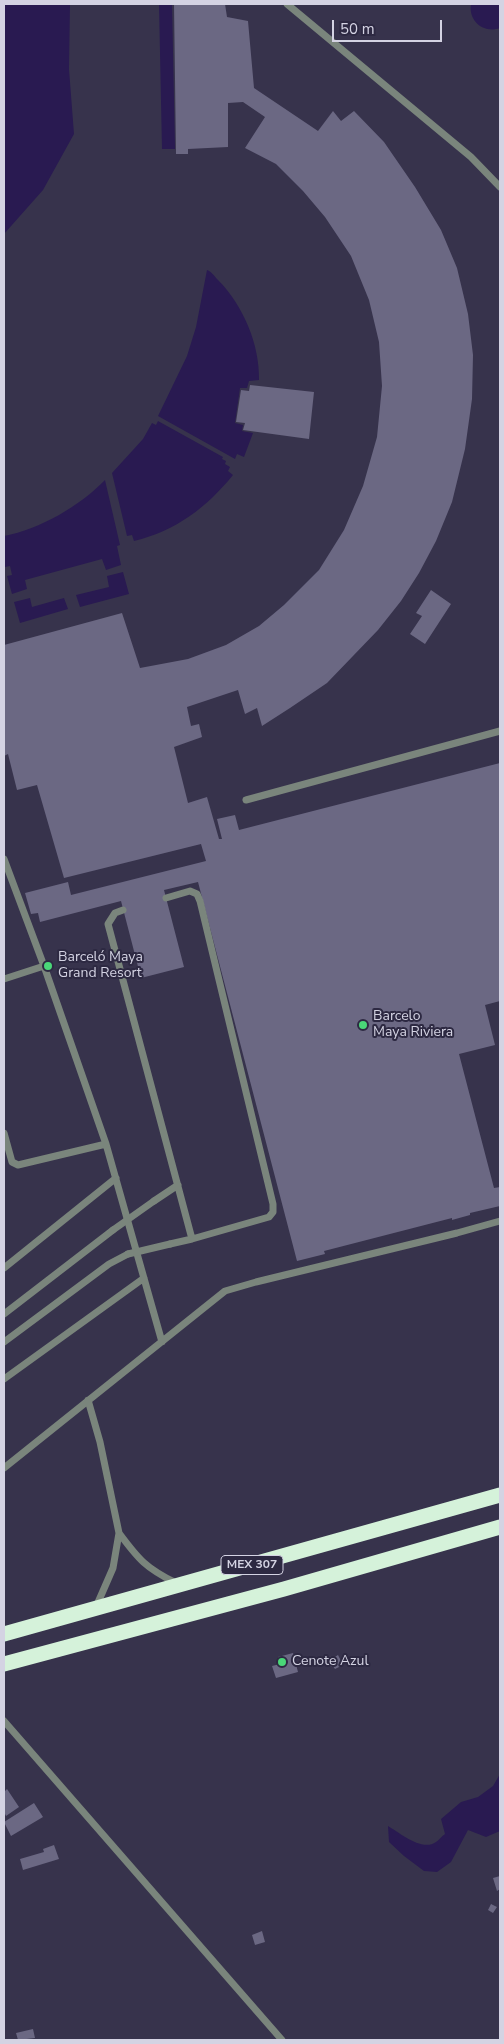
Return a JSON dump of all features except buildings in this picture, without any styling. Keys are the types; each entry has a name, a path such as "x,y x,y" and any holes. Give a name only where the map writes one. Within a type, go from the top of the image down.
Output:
{"highway":[{"name":"MEX 307","path":"4,1634 500,1495"},
{"name":"MEX 307","path":"4,1664 284,1589 500,1527"}],"lane":[{"path":"287,4 471,156 500,187"},
{"path":"246,800 500,731"},
{"path":"4,859 44,966 106,1144 162,1342"},
{"path":"4,1342 108,1264 128,1254 192,1239 268,1217 273,1212 273,1204 200,901 197,894 190,891 166,898"},
{"path":"123,910 115,913 108,924 192,1239"},
{"path":"4,979 44,966"},
{"path":"4,1133 12,1162 18,1165 106,1144"},
{"path":"4,1268 116,1178"},
{"path":"4,1314 113,1230 178,1185"},
{"path":"4,1468 225,1291 457,1233 500,1220"},
{"path":"4,1380 144,1278"},
{"path":"88,1400 100,1442 119,1533 113,1568 95,1609"},
{"path":"119,1533 140,1561 154,1572 180,1585"},
{"path":"4,1722 282,2040"}],"shaded area":[{"path":"4,4 70,4 69,69 74,134 43,190 4,234"},
{"path":"159,4 172,4 175,149 162,149"},
{"path":"471,4 500,4 500,28 488,29 478,25 472,16"},
{"path":"207,270 212,273 235,301 248,326 257,353 259,380 249,381 247,388 240,388 235,423 243,425 242,431 253,433 244,457 237,454 235,459 158,416 187,356 196,327"},
{"path":"158,421 223,457 222,459 226,461 225,464 230,467 228,471 233,475 223,487 190,516 164,531 134,541 132,535 127,536 112,473 143,439 152,423 156,425"},
{"path":"105,480 120,545 117,546 121,565 106,570 102,559 25,580 27,589 12,594 7,576 12,575 10,566 5,567 4,563 4,536 18,533 59,515 84,499"},
{"path":"123,572 129,594 80,607 76,595 109,587 107,576"},
{"path":"30,598 32,607 64,598 68,609 20,623 14,602"},
{"path":"500,1774 500,1831 486,1837 468,1830 451,1862 437,1872 424,1871 389,1842 388,1826 405,1837 424,1845 436,1842 445,1834 441,1819 461,1802 478,1797 493,1786"}],"place":[{"name":"Barceló Maya Grand Resort","path":"48,966"},
{"name":"Barcelo Maya Riviera","path":"363,1025"},
{"name":"Cenote Azul","path":"282,1662"}]}
